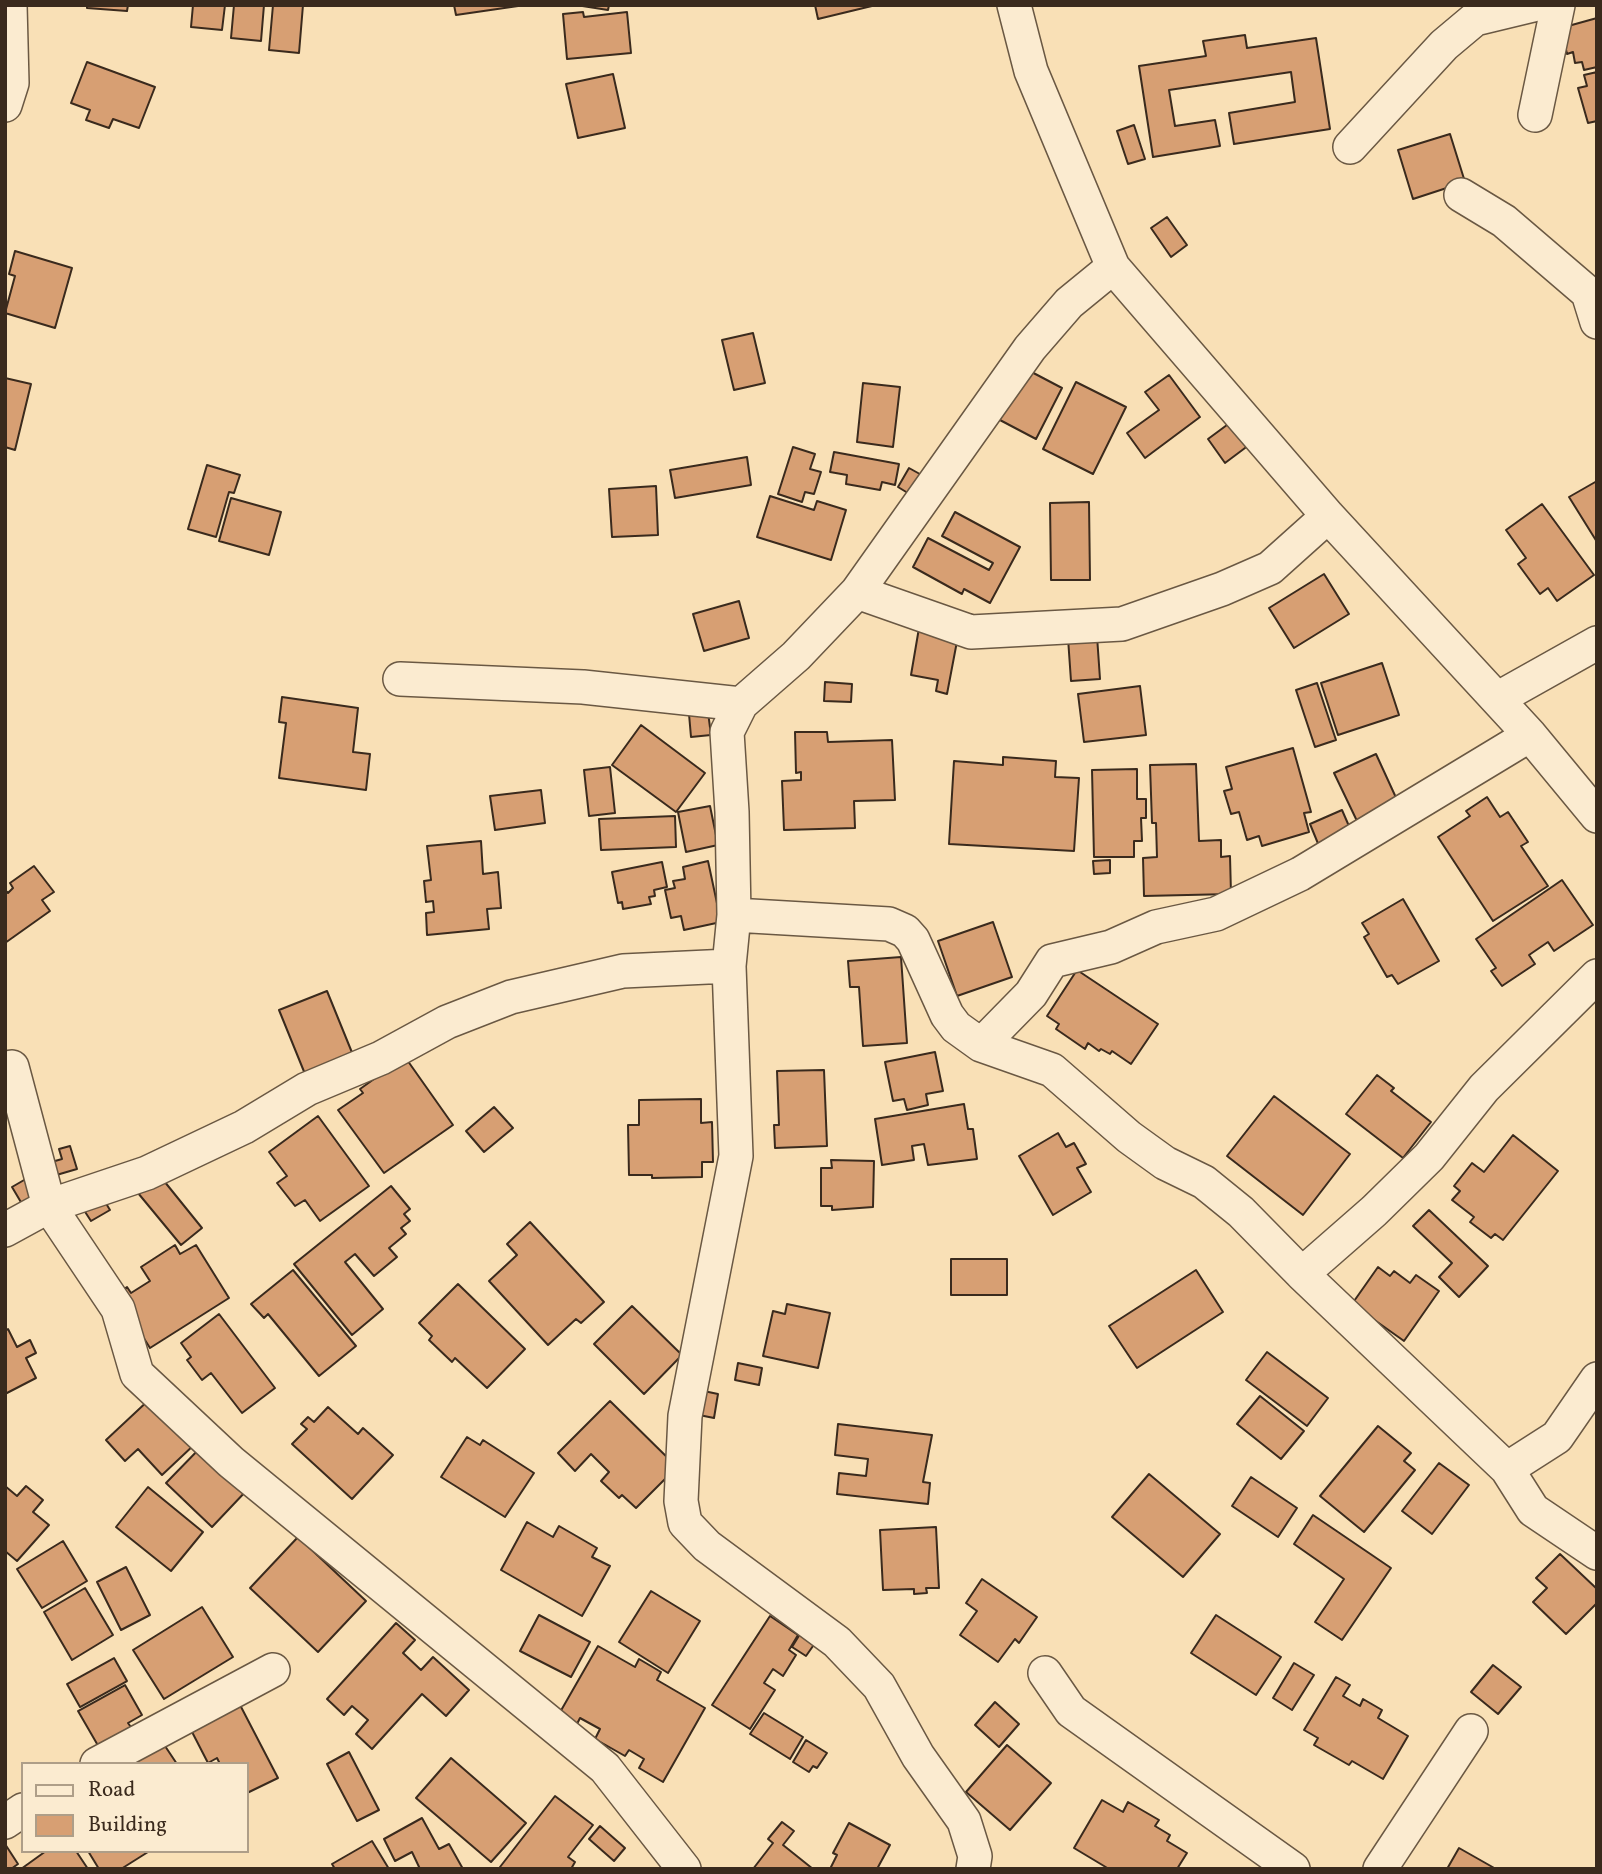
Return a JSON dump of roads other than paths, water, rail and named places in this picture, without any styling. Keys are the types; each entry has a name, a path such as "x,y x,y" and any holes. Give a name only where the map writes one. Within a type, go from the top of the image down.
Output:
{"street":[{"path":"5,106 12,83 10,5"},
{"path":"1014,5 1031,71 1113,267 1328,516 1530,735 1597,816"},
{"path":"1350,146 1444,45 1475,19 1533,5"},
{"path":"1535,115 1558,5"},
{"path":"1461,195 1504,221 1588,292 1597,322"},
{"path":"973,1869 975,1856 964,1821 918,1756 879,1686 838,1642 707,1546 685,1523 681,1501 685,1416 736,1156 729,966 734,915 727,732 741,704 796,656 857,592 1030,348 1069,303 1113,267"},
{"path":"857,592 971,632 1122,624 1222,589 1270,568 1328,516"},
{"path":"1497,699 1597,643"},
{"path":"400,679 583,687 741,704"},
{"path":"981,1045 1031,994 1052,961 1111,947 1156,927 1216,914 1300,874 1530,735"},
{"path":"734,915 889,923 905,931 913,940 947,1015 956,1027 981,1045 1052,1070 1129,1137 1166,1163 1204,1182 1241,1212 1302,1274 1507,1469 1533,1510 1597,1553"},
{"path":"5,1230 48,1206 147,1172 244,1127 307,1089 381,1058 447,1022 511,997 623,971 729,966"},
{"path":"1302,1274 1374,1211 1429,1157 1484,1088 1597,976"},
{"path":"12,1067 48,1206 118,1309 137,1374 231,1462 605,1768 678,1865 684,1869"},
{"path":"1507,1469 1557,1437 1597,1379"},
{"path":"100,1762 273,1670"},
{"path":"1045,1672 1071,1711 1293,1869"},
{"path":"1380,1869 1471,1731"},
{"path":"5,1822 21,1812"}]}
